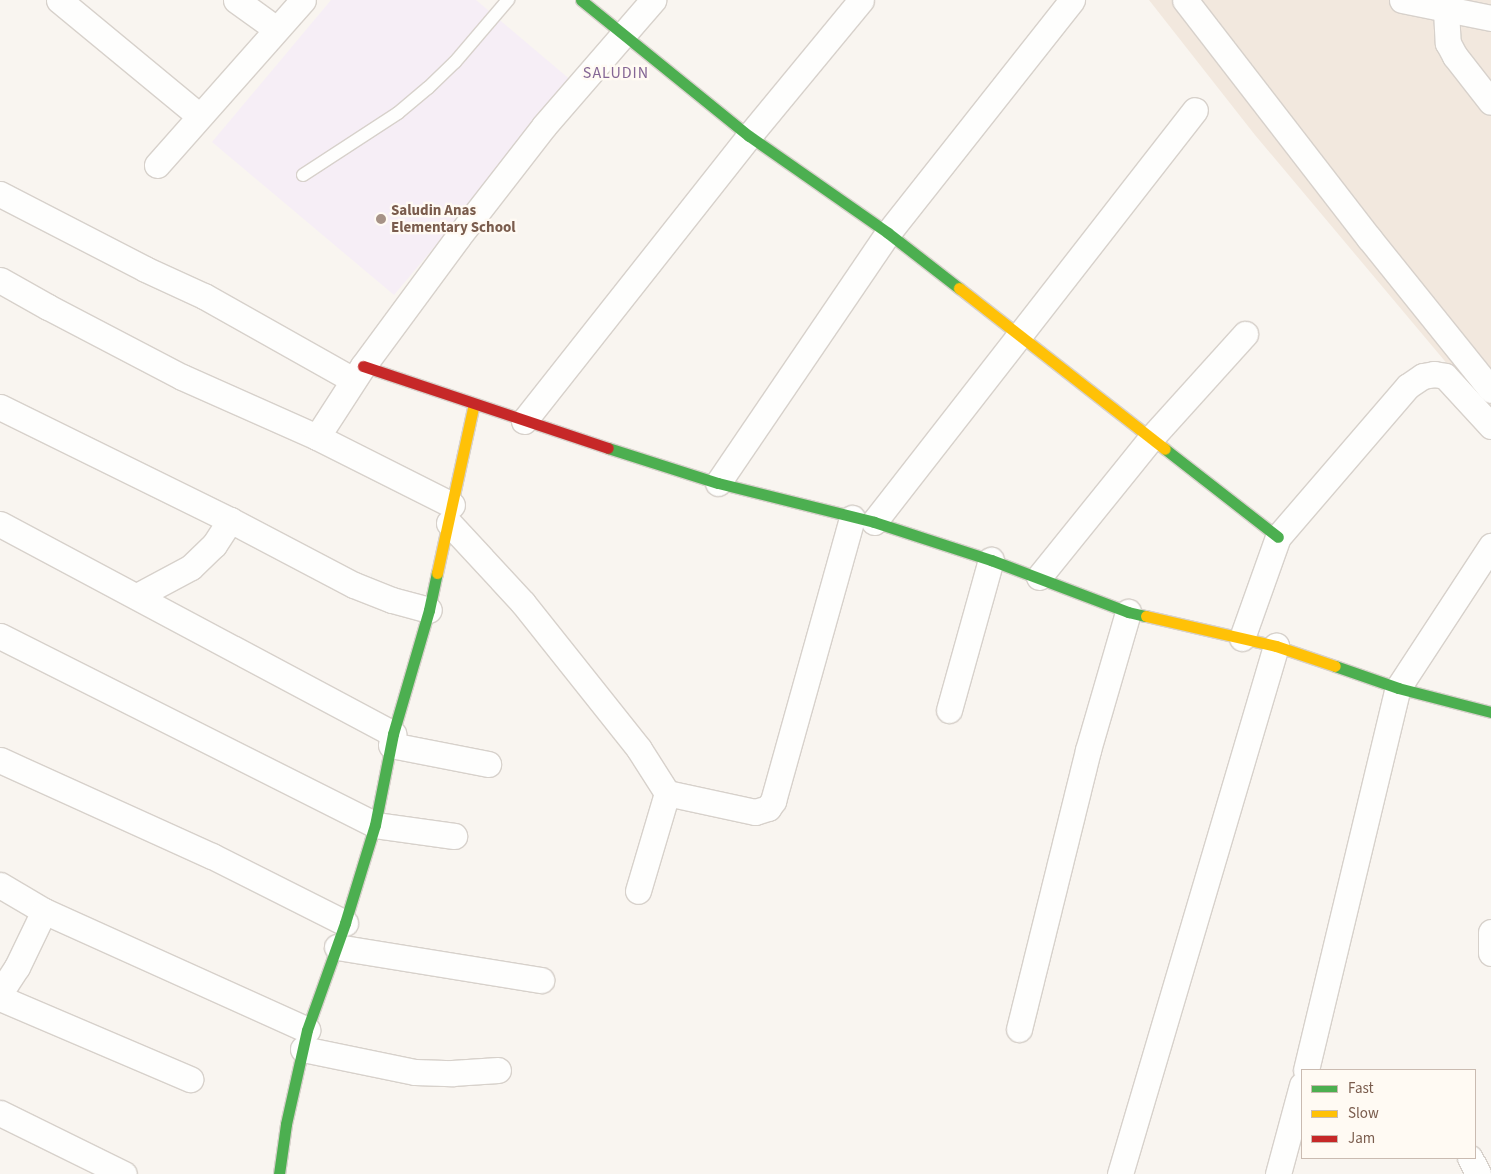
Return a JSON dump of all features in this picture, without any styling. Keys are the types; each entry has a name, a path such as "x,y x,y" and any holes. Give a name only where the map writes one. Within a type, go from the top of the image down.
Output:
{"street":[{"path":"58,0 198,115"},
{"path":"236,0 276,29"},
{"path":"157,165 198,115 303,0"},
{"path":"581,0 749,136 888,232 1278,537"},
{"path":"317,437 358,373 544,126 624,35 652,0"},
{"path":"524,421 749,136 861,0"},
{"path":"718,483 888,232 1072,0"},
{"path":"1402,0 1491,18"},
{"path":"1188,1 1369,238 1491,390"},
{"path":"1446,10 1448,43 1455,56 1491,102"},
{"path":"0,280 182,377 317,437 450,514 639,749 667,792 755,812 768,808 773,801 863,520 1020,335 1195,110"},
{"path":"0,194 145,269 204,296 358,373 474,404 718,483 863,520 991,560 1128,612 1276,646 1398,688 1491,712"},
{"path":"1039,577 1152,437 1244,334"},
{"path":"1242,638 1278,537 1408,386 1422,376 1434,374 1445,376 1491,426"},
{"path":"278,1174 286,1124 305,1040 345,923 375,825 392,740 429,610 474,404"},
{"path":"0,408 230,520 354,585 392,600 429,610"},
{"path":"137,596 191,567 214,545 230,520"},
{"path":"0,524 137,596 392,740 488,764"},
{"path":"1306,1069 1398,688 1491,546"},
{"path":"949,710 991,560"},
{"path":"1019,1029 1088,750 1128,612"},
{"path":"0,636 375,825 454,836"},
{"path":"1120,1174 1276,646"},
{"path":"0,760 212,856 345,923"},
{"path":"638,891 667,792"},
{"path":"0,885 44,911 305,1040 414,1072 452,1074 498,1070"},
{"path":"0,993 26,950 44,911"},
{"path":"1491,932 1491,953"},
{"path":"337,947 541,980"},
{"path":"0,998 190,1079"},
{"path":"1278,1174 1301,1089"},
{"path":"0,1113 124,1174"},
{"path":"1470,1159 1478,1174"},
{"path":"1485,1174 1491,1171"}],"lane":[{"path":"303,175 398,113 428,88 455,62 508,0"}],"shaded area":[{"name":"Saludin Anas Elementary School","path":"331,0 476,0 573,82 394,295 212,142"},
{"path":"1149,0 1491,0 1491,416 1255,135"}],"traffic: fast":[{"path":"581,0 749,136 888,233 959,288"},
{"path":"608,448 718,483 874,522 991,560 1128,612 1146,616"},
{"path":"1165,449 1278,537"},
{"path":"279,1174 286,1124 307,1030 345,923 375,825 393,734 429,610 437,573"},
{"path":"1335,666 1398,688 1491,712"}],"traffic: slow":[{"path":"959,288 1165,449"},
{"path":"437,573 474,404"},
{"path":"1146,616 1276,646 1335,666"}],"traffic: jam":[{"path":"363,366 608,448"}],"place":[{"name":"Saludin Anas Elementary School","path":"381,219"}],"district":[{"name":"SALUDIN","path":"616,73"}]}
